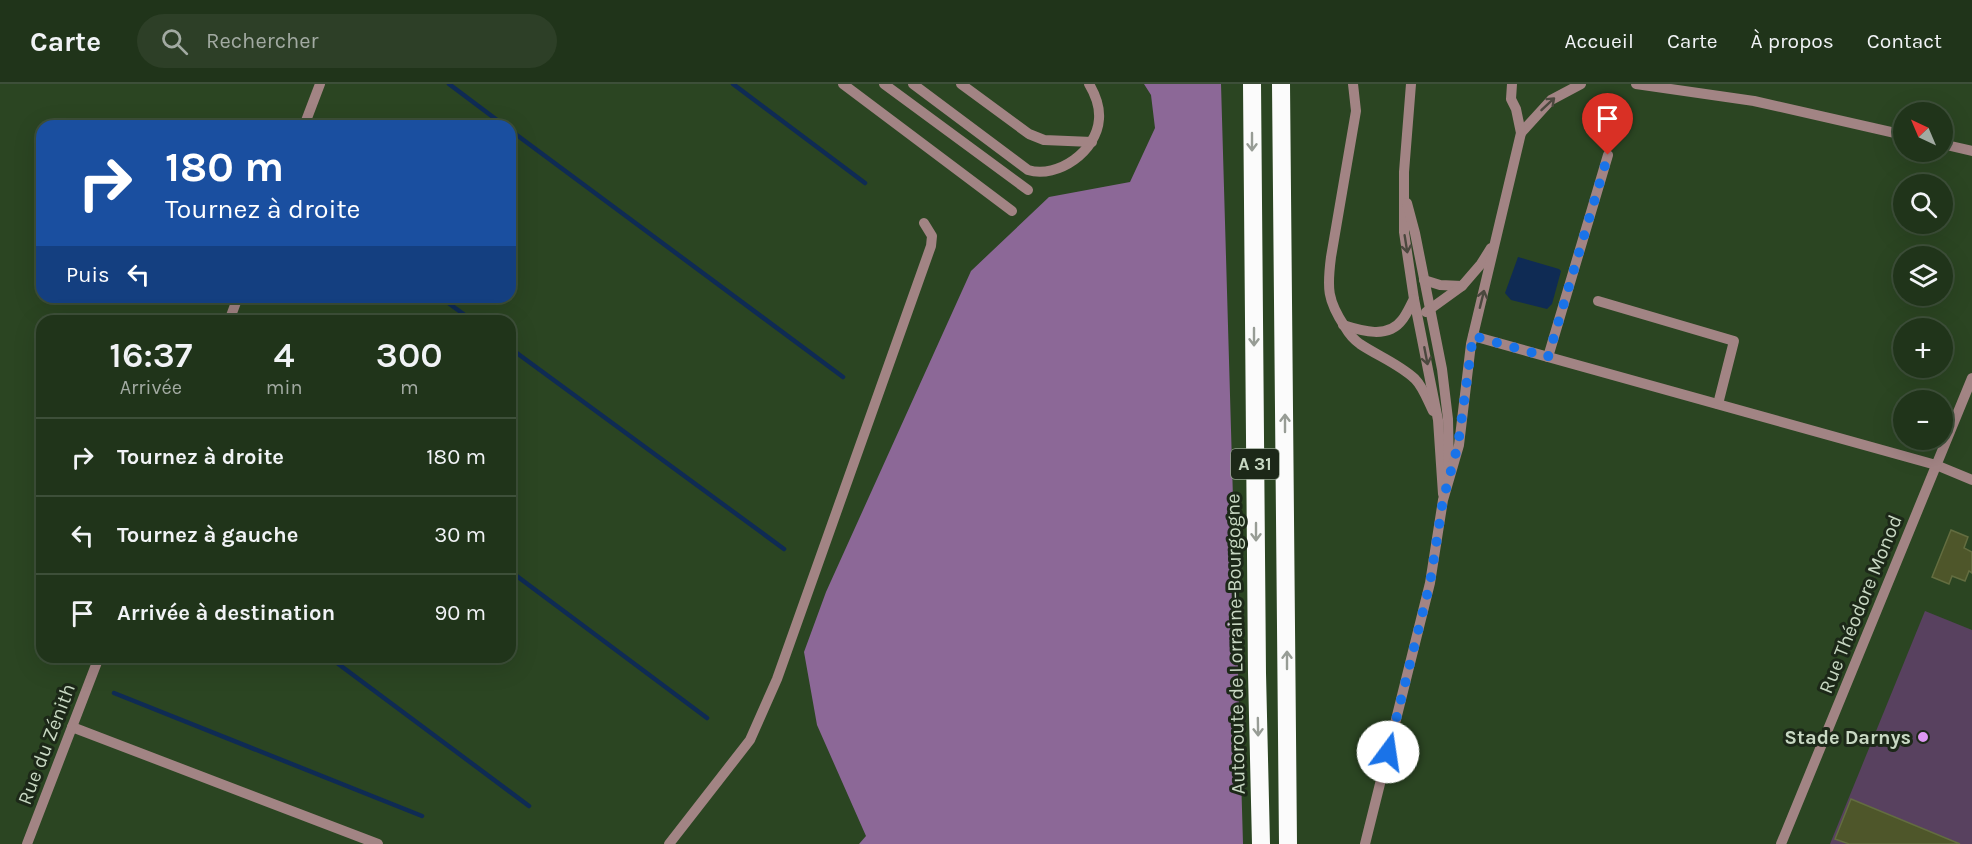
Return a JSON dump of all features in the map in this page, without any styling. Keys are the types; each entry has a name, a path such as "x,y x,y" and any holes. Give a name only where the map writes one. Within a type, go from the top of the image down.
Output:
{"highway":[{"name":"Autoroute de Lorraine-Bourgogne","path":"1252,84 1261,844"},
{"name":"A 31","path":"1281,84 1288,844"}],"street":[{"path":"306,120 320,84"},
{"path":"843,84 1012,211"},
{"path":"884,84 1028,190"},
{"path":"913,84 1028,170 1037,172 1048,172 1078,158 1092,142 1099,120 1096,99 1089,84"},
{"path":"961,84 1029,134 1044,141 1092,142"},
{"path":"1353,84 1356,111 1329,275 1329,297 1350,336 1417,381 1438,420"},
{"path":"1411,84 1404,189 1404,232 1414,299 1438,420 1443,500"},
{"path":"1365,844 1430,583 1443,500 1458,445 1473,336 1521,133 1516,109 1511,99 1512,84"},
{"path":"1521,133 1551,100 1581,84"},
{"path":"1636,84 1754,101 1893,133"},
{"path":"1953,147 1972,151"},
{"path":"1548,357 1608,155"},
{"path":"1404,189 1442,369 1448,419 1449,481"},
{"path":"669,844 750,740 777,680 931,246 932,236 924,223"},
{"path":"1419,319 1430,308 1443,302 1462,286 1481,264 1497,237"},
{"path":"1424,280 1440,285 1462,286"},
{"path":"1344,325 1360,331 1388,330 1401,322 1414,299"},
{"path":"1598,301 1734,341 1718,404"},
{"path":"1473,336 1936,465 1972,480"},
{"name":"Rue Théodore Monod","path":"1781,844 1972,378"},
{"name":"Rue du Zénith","path":"27,844 97,663"},
{"path":"72,727 378,844"}],"shaded area":[{"path":"1144,84 1221,84 1243,844 859,844 866,836 817,725 804,652 826,592 971,271 1049,197 1130,182 1155,128 1151,95"},
{"name":"Stade Darnys","path":"1925,611 1972,630 1972,844 1830,844"}],"water":[{"path":"1518,257 1561,271 1552,304 1547,309 1511,300 1505,293"}],"building":[{"path":"1951,530 1968,537 1964,548 1972,552 1972,573 1969,571 1965,581 1952,576 1949,584 1932,577"},
{"path":"1851,799 1960,844 1849,844 1835,839"}],"waterway":[{"path":"449,84 497,120"},
{"path":"733,84 865,183"},
{"path":"516,134 843,377"},
{"path":"448,303 465,315"},
{"path":"516,352 784,549"},
{"path":"516,575 707,718"},
{"path":"337,663 529,806"},
{"path":"114,693 422,816"}],"place":[{"name":"Stade Darnys","path":"1923,737"}],"route":[{"path":"1388,752 1430,583 1443,500 1458,445 1473,336 1548,357 1608,155"}]}
